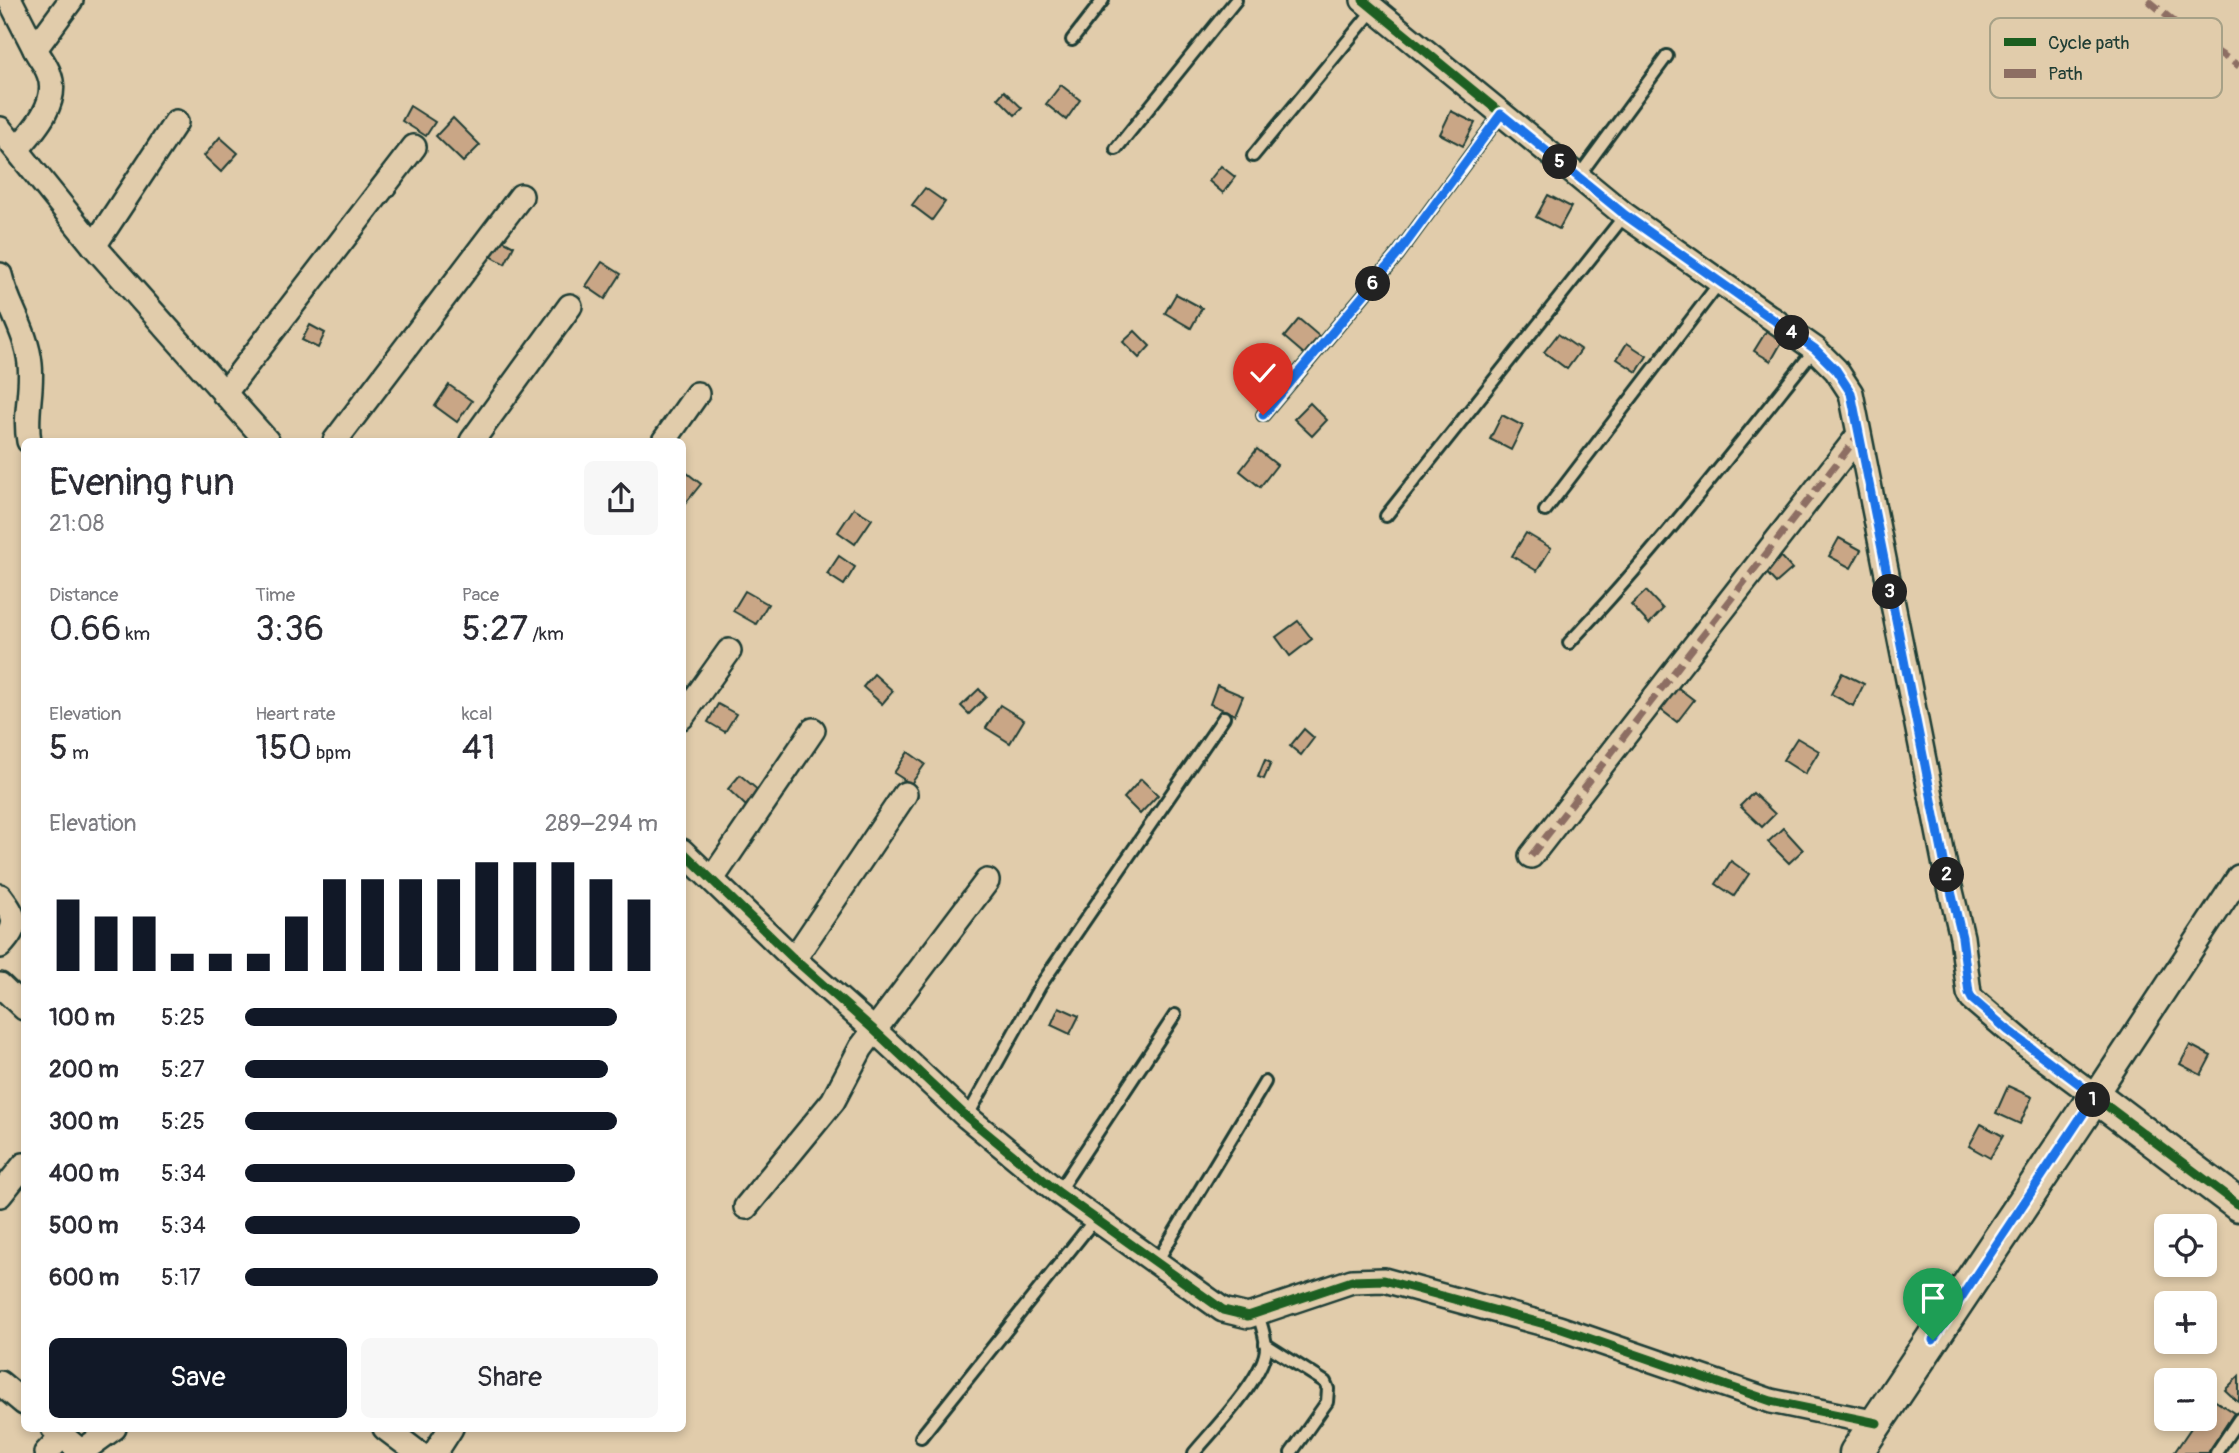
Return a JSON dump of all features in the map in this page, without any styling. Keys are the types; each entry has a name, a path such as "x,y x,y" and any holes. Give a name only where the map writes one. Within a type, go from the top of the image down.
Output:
{"street":[{"path":"10,0 50,76 50,99 38,125 17,149"},
{"path":"35,49 71,0"},
{"path":"1368,4 1625,215 1815,349 1836,370 1851,393 1945,866 1962,937 1969,993 1976,1004 2009,1031 2239,1205"},
{"path":"94,246 176,122"},
{"path":"0,129 94,246 264,438"},
{"path":"224,394 414,147"},
{"path":"337,438 522,196"},
{"path":"0,275 26,344 30,363 27,411 29,438"},
{"path":"474,438 570,306"},
{"path":"666,438 697,394"},
{"path":"1531,856 1858,436"},
{"path":"686,711 729,651"},
{"path":"712,879 813,730"},
{"path":"794,960 905,794"},
{"path":"686,855 794,960 967,1117 1058,1192 1223,1310 1248,1316 1352,1281 1384,1280 1559,1328 1771,1401 1877,1423"},
{"path":"1856,1453 2239,877"},
{"path":"746,1207 833,1101 861,1048 987,881"},
{"path":"0,946 12,931 12,902"},
{"path":"0,985 21,1004"},
{"path":"0,1195 21,1170"},
{"path":"0,1383 21,1400"},
{"path":"46,1453 58,1432 82,1452 109,1432"},
{"path":"390,1432 418,1453"},
{"path":"435,1453 448,1432"}],"lane":[{"path":"1072,40 1102,0"},
{"path":"1116,149 1236,0"},
{"path":"1253,156 1368,4"},
{"path":"1578,177 1667,56"},
{"path":"1263,415 1398,254 1501,114"},
{"path":"1386,516 1625,215"},
{"path":"1545,511 1720,282"},
{"path":"1569,643 1624,585 1677,522 1815,349"},
{"path":"967,1117 1040,986 1224,717"},
{"path":"1058,1192 1175,1015"},
{"path":"1156,1263 1265,1082"},
{"path":"921,1437 1095,1219"},
{"path":"1194,1453 1252,1382 1264,1357 1265,1344 1258,1314"},
{"path":"1265,1344 1325,1382 1328,1389 1327,1402 1291,1453"},
{"path":"2216,1453 2239,1419"}],"building":[{"path":"1061,85 1080,100 1066,120 1046,104"},
{"path":"1004,91 1022,108 1015,115 998,98"},
{"path":"410,106 435,122 426,136 402,121"},
{"path":"1451,111 1475,123 1463,146 1440,134"},
{"path":"453,118 480,145 463,162 436,136"},
{"path":"220,137 238,153 221,172 204,156"},
{"path":"1221,166 1235,177 1223,193 1209,181"},
{"path":"925,188 945,202 932,220 912,205"},
{"path":"1548,195 1571,207 1559,229 1536,217"},
{"path":"493,235 514,246 505,264 484,252"},
{"path":"602,262 621,274 605,299 586,286"},
{"path":"1176,294 1202,308 1191,328 1165,313"},
{"path":"1299,319 1319,336 1304,354 1284,337"},
{"path":"310,325 325,333 318,348 302,340"},
{"path":"1767,330 1783,340 1771,361 1754,351"},
{"path":"1135,331 1150,346 1139,358 1123,342"},
{"path":"1558,334 1581,350 1567,369 1544,352"},
{"path":"1627,343 1647,356 1637,372 1617,359"},
{"path":"449,385 472,401 457,422 435,406"},
{"path":"1310,403 1327,420 1312,436 1294,419"},
{"path":"1502,415 1523,426 1511,450 1490,439"},
{"path":"1257,449 1277,465 1260,487 1240,471"},
{"path":"686,472 701,484 686,503"},
{"path":"854,508 872,519 855,544 838,532"},
{"path":"1526,533 1551,548 1537,571 1512,556"},
{"path":"1839,538 1861,550 1851,568 1829,556"},
{"path":"1779,555 1792,569 1776,583 1763,569"},
{"path":"839,556 855,567 844,585 827,574"},
{"path":"745,591 768,604 756,624 733,611"},
{"path":"1646,591 1663,609 1649,624 1631,605"},
{"path":"1298,621 1312,639 1290,656 1276,637"},
{"path":"1842,673 1864,684 1853,706 1831,694"},
{"path":"874,674 893,691 882,704 863,687"},
{"path":"1217,685 1243,696 1235,715 1210,704"},
{"path":"1677,687 1694,700 1677,722 1660,709"},
{"path":"979,689 986,697 969,714 961,706"},
{"path":"718,704 736,714 725,732 708,722"},
{"path":"1000,705 1024,720 1010,743 986,728"},
{"path":"1304,729 1314,738 1301,755 1290,746"},
{"path":"1797,738 1819,751 1805,774 1783,760"},
{"path":"908,752 925,764 911,784 894,773"},
{"path":"1265,760 1271,763 1264,779 1258,777"},
{"path":"740,775 759,791 746,806 728,789"},
{"path":"1141,779 1158,795 1140,814 1124,798"},
{"path":"1753,793 1775,814 1762,827 1740,806"},
{"path":"1783,828 1803,850 1789,863 1768,842"},
{"path":"1731,861 1749,874 1734,896 1716,884"},
{"path":"1059,1007 1079,1016 1070,1034 1051,1025"},
{"path":"2190,1045 2211,1056 2201,1075 2180,1064"},
{"path":"2008,1086 2032,1097 2020,1124 1996,1113"},
{"path":"1981,1124 2003,1136 1990,1158 1969,1146"},
{"path":"2239,1376 2239,1401 2238,1402 2225,1390"},
{"path":"2217,1402 2234,1413 2208,1453 2174,1453 2189,1431 2217,1431"}],"marked path":[{"path":"2148,0 2170,18"},
{"path":"2222,55 2239,66"},
{"path":"1531,856 1858,436"}],"cycle path":[{"path":"1363,0 1625,215 1815,349 1836,370 1851,393 1945,866 1962,937 1969,993 1972,999 2026,1045 2239,1205"},
{"path":"686,855 794,959 967,1117 1058,1192 1223,1310 1248,1316 1352,1281 1384,1280 1559,1328 1771,1401 1877,1423"}],"route":[{"path":"1263,415 1398,254 1501,114 1625,215 1815,349 1836,370 1851,393 1945,866 1962,937 1969,993 1976,1004 2009,1031 2095,1096 1933,1340"}]}
